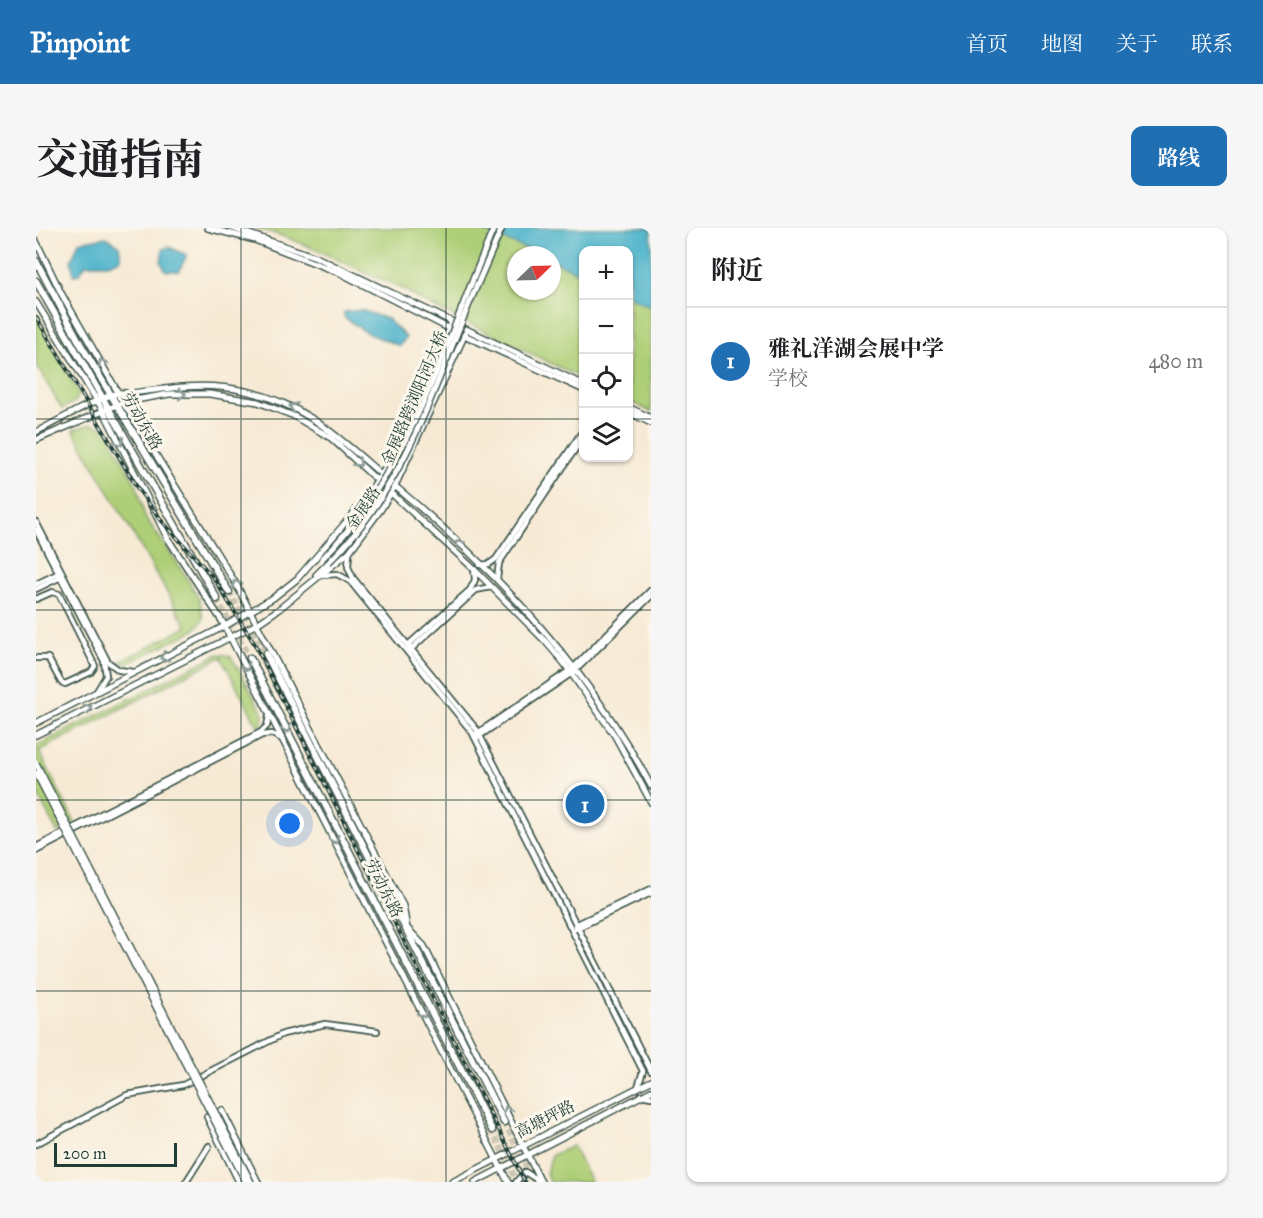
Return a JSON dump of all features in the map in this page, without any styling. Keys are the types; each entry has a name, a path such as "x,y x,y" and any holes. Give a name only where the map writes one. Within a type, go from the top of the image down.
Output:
{"highway":[{"name":"劳动东路","path":"36,261 112,397 110,409 175,528 217,598"},
{"name":"劳动东路","path":"36,281 101,401 110,409 229,592"},
{"name":"劳动东路","path":"266,654 504,1122"},
{"name":"劳动东路","path":"250,658 492,1130"}],"main road":[{"path":"208,228 255,240 340,273 450,329 466,332 579,383"},
{"path":"232,228 316,257 452,322 466,332 579,388"},
{"name":"金展路跨浏阳河大桥","path":"322,558 360,518 395,462 494,228"},
{"name":"金展路跨浏阳河大桥","path":"328,563 364,525 395,477 437,387 502,228"},
{"path":"36,241 61,293 124,402 251,611 403,906 407,928 424,946 541,1182"},
{"path":"36,302 101,401"},
{"name":"金展路","path":"297,579 353,514 382,474 452,322"},
{"name":"金展路","path":"36,735 257,624 349,552 391,492 466,332"},
{"path":"36,432 119,393 168,387 201,386 245,391 305,413 334,432 382,474 543,627 642,769 651,786"},
{"path":"36,440 124,402 169,394 210,394 258,402 294,416 331,438 391,492 474,569 573,670 615,736 651,802"},
{"path":"630,408 651,420"},
{"path":"110,409 168,538 231,637 508,1182"},
{"path":"633,414 651,420"},
{"name":"金展路","path":"36,723 251,611 297,579 322,558"},
{"name":"金展路","path":"305,587 328,563"},
{"path":"36,763 251,1182"},
{"path":"36,773 246,1182"},
{"path":"385,918 397,960"},
{"name":"高塘坪路","path":"452,1182 651,1081"},
{"name":"高塘坪路","path":"475,1182 651,1090"},
{"path":"222,1110 258,1182"},
{"path":"207,1117 239,1182"}],"street":[{"path":"479,564 489,564 496,559 579,436"},
{"path":"497,582 495,571 499,562 579,443"},
{"path":"36,522 105,665 105,680 97,692"},
{"path":"36,530 108,662 119,670 134,672"},
{"path":"349,552 348,567 353,578 477,735 643,1071 638,1087"},
{"path":"408,648 470,590 475,580 474,569"},
{"path":"320,576 337,573 350,581 408,648"},
{"path":"36,584 61,574"},
{"path":"36,589 61,574"},
{"path":"408,648 476,590 491,587"},
{"path":"573,670 651,590"},
{"path":"36,599 57,592 95,666 91,672 65,684 61,682 48,658 36,658"},
{"path":"477,735 573,670 651,596"},
{"path":"36,849 261,732 269,722 269,713"},
{"path":"36,849 262,735 272,734 283,740"},
{"path":"642,769 651,772"},
{"path":"574,928 651,891"},
{"path":"574,928 651,1071"},
{"path":"36,1144 127,1095 183,1085 283,1034 325,1024 376,1031"},
{"path":"641,1095 651,1097"},
{"path":"186,1182 209,1146"},
{"path":"516,1182 525,1172 541,1182"}],"green space":[{"path":"254,228 475,228 520,246 507,246 507,300 561,300 561,264 579,273 579,377 418,299 394,285 298,242"},
{"path":"633,298 651,307 651,412 633,403"},
{"path":"36,313 79,394 76,401 62,409 36,365"},
{"path":"91,424 104,428 108,433 137,486 145,517 183,571 200,601 203,619 195,630 127,664 119,662 187,627 73,430"},
{"path":"218,654 230,656 235,663 263,713 262,725 259,728 221,657 39,751 75,823 57,832 36,791 36,746"},
{"path":"573,1146 591,1182 550,1182 546,1173 552,1155"}],"water":[{"path":"476,228 651,228 651,307 633,298 633,246 579,246 579,273 561,264 561,246 519,246"},
{"path":"106,237 119,245 121,259 108,264 86,264 79,274 74,275 71,261 79,242"},
{"path":"169,247 187,255 179,271 166,271 161,262 163,249"},
{"path":"361,310 387,319 406,337 400,346 367,333 344,317 344,312"}],"tunnel":[{"path":"229,592 266,654"},
{"path":"217,599 250,658"},
{"path":"504,1122 534,1182"},
{"path":"492,1130 517,1182"}],"railway":[{"path":"36,317 138,489 161,520 213,577 254,643 525,1182"}],"place":[{"name":"雅礼洋湖会展中学","path":"585,804"}]}
